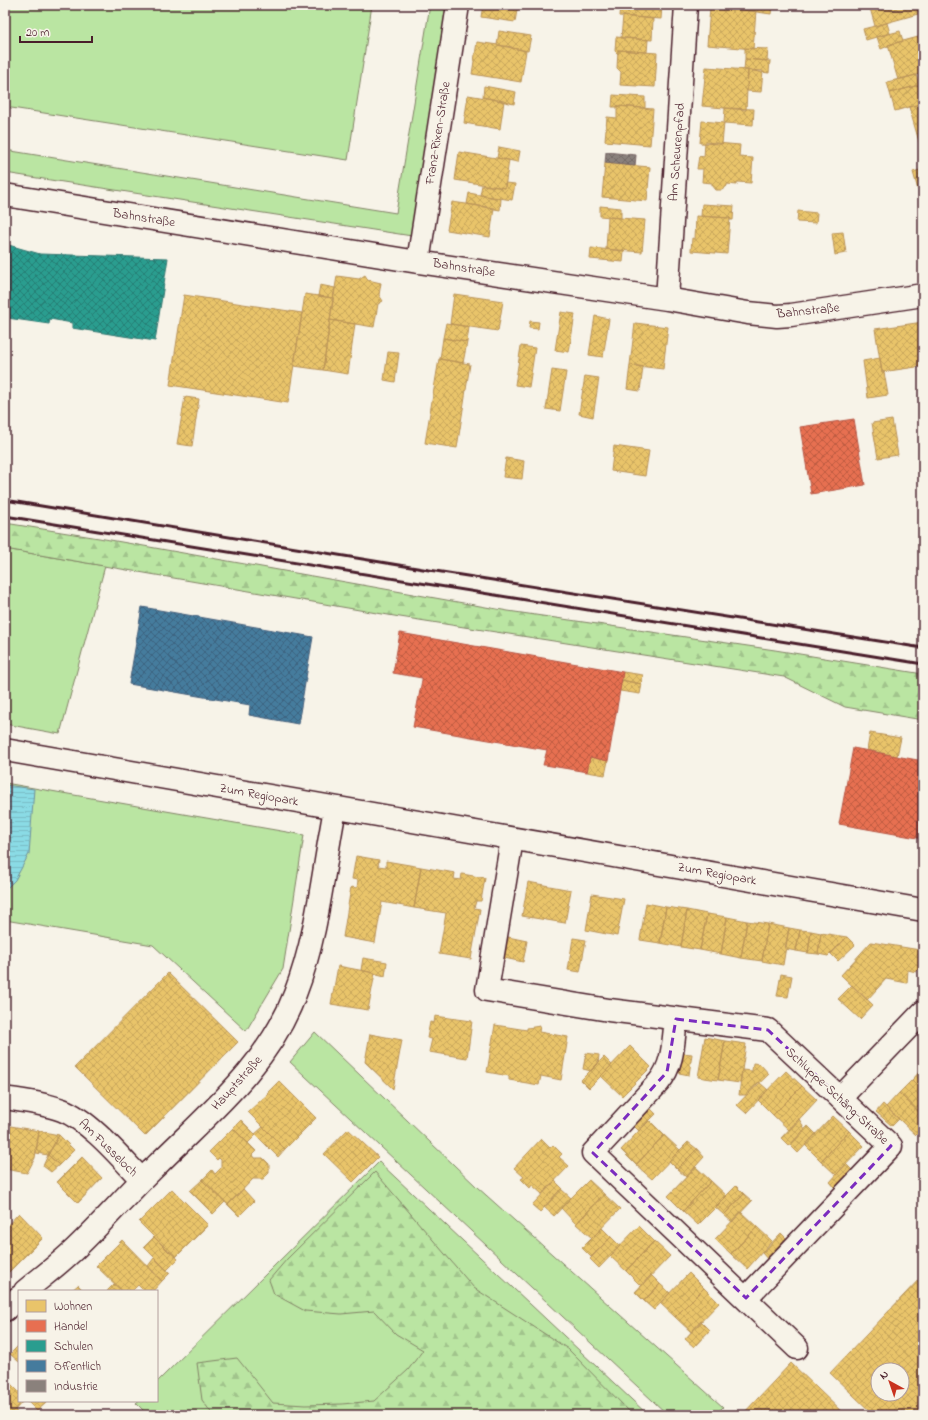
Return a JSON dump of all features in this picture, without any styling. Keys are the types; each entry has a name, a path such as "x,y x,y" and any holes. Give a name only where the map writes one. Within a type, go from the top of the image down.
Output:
{"street":[{"name":"Franz-Rixen-Straße","path":"418,262 458,5"},
{"name":"Am Scheurenpfad","path":"667,299 686,5"},
{"name":"Bahnstraße","path":"5,195 418,262 667,299 748,313 784,316 923,295"},
{"name":"Zum Regiopark","path":"5,750 335,809 923,910"},
{"name":"Hauptstraße","path":"26,1290 74,1250 246,1075 268,1046 288,1012 300,982 311,942 335,809"},
{"name":"Schluppe-Schäng-Straße","path":"512,839 487,990 609,1010 768,1030 891,1146 746,1298"},
{"path":"840,1098 923,1012"},
{"path":"676,1019 667,1072 593,1153 797,1348"},
{"name":"Am Fusseloch","path":"5,1098 50,1106 74,1116 97,1135 142,1180"},
{"path":"5,1310 18,1297"}],"highlighted area":[{"path":"676,1019 768,1030 891,1146 746,1298 593,1153 667,1072"}],"green space":[{"path":"5,5 372,5 348,160 5,107"},
{"path":"430,5 447,5 412,236 5,173 5,150 396,213"},
{"path":"5,523 99,538 508,611 775,650 923,674 923,720 845,707 784,677 400,617 5,549"},
{"path":"5,549 105,566 60,734 5,724"},
{"path":"5,783 304,835 283,969 246,1031 153,945 5,920"},
{"path":"315,1032 477,1187 723,1407 715,1415 668,1415 290,1062"},
{"path":"379,1162 648,1415 148,1415 136,1403 158,1402 158,1381"},
{"path":"375,1172 474,1288 568,1349 633,1415 213,1415 202,1400 197,1363 237,1358 273,1403 305,1405 342,1404 374,1401 408,1370 423,1350 396,1334 374,1311 341,1314 305,1311 274,1294 269,1280 287,1259"}],"water":[{"path":"5,785 34,789 29,854 15,880 5,890"}],"building: Wohnen":[{"path":"483,5 523,5 523,7 517,10 515,22 481,17"},
{"path":"620,5 662,5 661,19 619,16"},
{"path":"743,5 772,5 771,14 743,10"},
{"path":"863,5 916,5 918,14 875,26 870,8 865,9"},
{"path":"710,8 756,11 753,49 707,45"},
{"path":"623,16 653,19 652,40 621,38"},
{"path":"887,23 890,33 866,40 863,29"},
{"path":"499,31 531,36 528,51 497,45"},
{"path":"900,31 903,41 888,45 881,49 877,37"},
{"path":"922,36 923,73 898,80 888,45"},
{"path":"616,37 648,40 647,52 618,50 618,54 615,51"},
{"path":"477,42 512,47 526,51 521,82 472,74"},
{"path":"745,48 768,49 767,61 745,59"},
{"path":"618,50 657,53 655,87 620,85 621,72 617,68"},
{"path":"745,59 770,61 769,73 744,70"},
{"path":"706,67 748,70 746,110 702,106"},
{"path":"748,70 763,71 761,92 747,91"},
{"path":"916,75 919,85 890,93 887,82"},
{"path":"919,85 923,97 923,103 895,111 890,93"},
{"path":"484,86 516,92 514,104 483,97"},
{"path":"468,95 504,101 500,129 464,123"},
{"path":"613,95 645,97 645,108 612,107"},
{"path":"923,103 923,136 918,138 909,107"},
{"path":"617,106 653,109 650,145 605,141 607,117 617,118"},
{"path":"725,108 754,109 753,125 724,123"},
{"path":"702,121 724,123 722,144 700,143"},
{"path":"923,136 923,156 918,138"},
{"path":"705,142 740,145 739,157 753,158 751,183 737,182 737,185 727,184 727,186 722,190 716,190 712,183 702,182 703,169 697,169 699,156 704,157"},
{"path":"499,147 520,151 518,162 497,158"},
{"path":"459,152 509,160 505,188 455,180"},
{"path":"605,163 650,167 647,201 602,197"},
{"path":"923,169 923,188 918,190 913,172"},
{"path":"505,183 515,184 512,200 480,195 482,185 505,188"},
{"path":"469,193 501,199 500,210 467,204"},
{"path":"452,202 494,208 490,237 447,230"},
{"path":"702,204 734,206 733,220 730,220 730,218 701,216"},
{"path":"600,206 621,208 621,218 600,216"},
{"path":"798,211 817,213 816,223 797,222"},
{"path":"696,216 730,218 727,254 691,251 692,238 695,239"},
{"path":"608,217 645,220 642,252 606,249"},
{"path":"843,232 846,253 835,255 832,233"},
{"path":"591,248 624,251 623,262 590,259"},
{"path":"365,275 368,280 381,283 379,295 383,301 378,304 374,327 330,320 337,276 359,279"},
{"path":"320,285 335,288 333,298 318,296"},
{"path":"305,294 333,298 323,370 294,366"},
{"path":"454,294 503,301 498,331 450,324"},
{"path":"184,295 302,313 288,403 170,385"},
{"path":"561,312 575,314 569,352 555,350"},
{"path":"595,316 609,319 603,357 589,355"},
{"path":"330,320 355,324 348,374 323,370"},
{"path":"530,321 539,322 538,329 529,328"},
{"path":"923,322 923,366 882,372 875,329"},
{"path":"446,323 469,327 467,342 443,338"},
{"path":"635,323 668,327 663,369 630,365"},
{"path":"443,338 467,342 463,363 440,359"},
{"path":"521,346 535,348 529,387 515,385"},
{"path":"388,352 399,353 395,382 384,380"},
{"path":"880,358 888,395 868,398 863,361"},
{"path":"439,359 470,364 457,448 425,443"},
{"path":"630,365 643,367 640,391 627,389"},
{"path":"552,370 566,372 560,411 546,409"},
{"path":"585,376 599,378 593,417 579,414"},
{"path":"185,397 199,399 192,446 177,444"},
{"path":"892,420 898,455 878,458 872,423"},
{"path":"614,446 649,451 645,476 611,471"},
{"path":"506,458 524,461 522,479 503,477"},
{"path":"623,672 643,675 641,684 621,680"},
{"path":"621,680 642,684 640,694 620,691"},
{"path":"870,733 901,738 897,756 867,750"},
{"path":"590,757 608,761 605,775 587,772"},
{"path":"356,856 379,860 378,866 386,867 386,861 421,867 414,908 382,902 375,943 343,937 351,887 357,888 358,880 352,879"},
{"path":"421,867 455,873 454,879 461,880 462,874 485,878 481,901 476,901 474,908 480,909 471,959 439,954 446,913 414,908"},
{"path":"528,882 571,890 565,923 522,916"},
{"path":"592,894 624,899 617,936 586,930"},
{"path":"646,903 666,907 660,943 640,940"},
{"path":"666,907 687,910 681,947 660,943"},
{"path":"687,910 707,914 700,950 681,947"},
{"path":"707,914 727,917 721,954 700,950"},
{"path":"727,917 747,921 741,958 721,954"},
{"path":"747,921 768,924 762,961 741,958"},
{"path":"768,924 789,928 783,965 762,961"},
{"path":"789,928 800,930 796,951 785,949"},
{"path":"800,930 811,931 808,953 796,951"},
{"path":"811,931 821,933 818,954 808,953"},
{"path":"821,933 847,937 828,956 818,954"},
{"path":"508,937 527,941 523,962 504,958"},
{"path":"847,937 855,945 838,961 831,954"},
{"path":"573,938 586,940 580,972 568,970"},
{"path":"871,942 920,950 923,956 923,965 916,972 908,970 907,983 886,979 867,1000 841,975"},
{"path":"363,958 387,962 385,976 361,970"},
{"path":"338,966 375,973 368,1010 331,1004"},
{"path":"168,973 238,1042 145,1136 75,1067"},
{"path":"781,974 792,976 788,997 777,996"},
{"path":"852,985 873,1005 860,1019 838,999"},
{"path":"435,1016 472,1021 467,1058 429,1052 432,1039 427,1038 430,1022 434,1023"},
{"path":"495,1025 527,1030 527,1028 540,1026 539,1032 568,1037 561,1080 541,1076 539,1085 509,1080 509,1076 487,1072"},
{"path":"370,1034 402,1040 393,1089 365,1062"},
{"path":"705,1037 725,1041 718,1080 698,1077"},
{"path":"725,1041 746,1044 740,1083 718,1080"},
{"path":"630,1046 651,1067 622,1096 601,1076"},
{"path":"586,1053 599,1055 598,1064 591,1071 583,1069"},
{"path":"682,1053 692,1054 689,1075 679,1073"},
{"path":"604,1057 612,1065 589,1088 581,1080"},
{"path":"753,1063 760,1064 769,1074 747,1095 739,1095 742,1070 752,1071"},
{"path":"923,1068 923,1091 912,1080"},
{"path":"786,1071 802,1086 773,1115 758,1100"},
{"path":"912,1080 923,1091 923,1116 899,1093"},
{"path":"279,1081 316,1118 285,1149 248,1112 268,1094 267,1093"},
{"path":"759,1082 768,1090 746,1113 737,1105"},
{"path":"802,1086 817,1100 789,1130 773,1115"},
{"path":"899,1093 923,1116 923,1128 916,1135 886,1107"},
{"path":"883,1104 899,1119 892,1126 876,1112"},
{"path":"648,1106 656,1114 639,1131 631,1123"},
{"path":"833,1116 849,1131 821,1161 805,1145"},
{"path":"799,1119 805,1129 789,1146 781,1138"},
{"path":"241,1120 256,1135 248,1143 233,1128"},
{"path":"649,1120 664,1135 636,1165 621,1150"},
{"path":"5,1125 39,1131 35,1158 27,1173 5,1169"},
{"path":"808,1126 816,1134 798,1153 790,1145"},
{"path":"263,1127 285,1149 278,1157 255,1134"},
{"path":"233,1128 256,1151 252,1155 254,1158 263,1158 269,1164 269,1173 263,1179 253,1179 228,1205 202,1180 212,1170 215,1174 221,1168 221,1160 219,1158 217,1160 209,1152"},
{"path":"348,1129 378,1157 353,1182 324,1154"},
{"path":"39,1131 59,1135 48,1155 36,1153"},
{"path":"849,1131 864,1146 836,1175 821,1161"},
{"path":"59,1135 74,1150 59,1165 48,1155"},
{"path":"664,1135 680,1150 652,1179 636,1165"},
{"path":"541,1139 550,1148 553,1145 562,1154 559,1157 569,1166 542,1194 532,1185 530,1188 521,1179 524,1177 514,1168"},
{"path":"688,1142 697,1149 677,1169 669,1161"},
{"path":"697,1149 704,1157 686,1177 677,1169"},
{"path":"48,1155 59,1165 51,1172 43,1166"},
{"path":"82,1157 102,1178 78,1203 57,1182"},
{"path":"846,1164 854,1172 837,1190 830,1182"},
{"path":"696,1167 711,1181 683,1211 668,1196"},
{"path":"202,1180 225,1202 213,1214 190,1191"},
{"path":"589,1180 604,1194 576,1224 561,1208"},
{"path":"555,1181 562,1188 540,1212 532,1205"},
{"path":"711,1181 727,1196 698,1225 683,1211"},
{"path":"736,1186 744,1194 724,1215 715,1207"},
{"path":"172,1189 208,1225 176,1257 139,1222"},
{"path":"243,1189 254,1201 239,1216 228,1205"},
{"path":"561,1189 571,1198 554,1216 544,1207"},
{"path":"604,1194 620,1209 592,1238 576,1224"},
{"path":"744,1194 752,1201 732,1222 724,1215"},
{"path":"741,1212 757,1227 731,1254 715,1239"},
{"path":"19,1213 43,1238 6,1275 5,1228"},
{"path":"639,1226 654,1241 626,1271 610,1256"},
{"path":"757,1227 772,1241 747,1269 731,1254"},
{"path":"602,1228 611,1237 591,1257 582,1248"},
{"path":"781,1233 789,1241 769,1261 762,1253"},
{"path":"154,1237 178,1259 167,1270 144,1247"},
{"path":"611,1237 620,1246 599,1268 590,1259"},
{"path":"122,1240 162,1281 154,1290 143,1290 138,1285 133,1290 121,1290 96,1266"},
{"path":"654,1241 670,1256 641,1286 626,1271"},
{"path":"154,1258 170,1273 162,1281 148,1266"},
{"path":"689,1273 704,1288 675,1317 660,1303"},
{"path":"651,1275 660,1284 644,1301 635,1292"},
{"path":"923,1275 923,1415 874,1415 830,1373"},
{"path":"114,1284 121,1290 108,1290"},
{"path":"660,1284 670,1293 654,1310 644,1301"},
{"path":"78,1285 83,1290 72,1290"},
{"path":"704,1288 719,1303 691,1332 675,1317"},
{"path":"701,1321 710,1330 694,1347 685,1339"},
{"path":"18,1346 18,1361 10,1354"},
{"path":"791,1363 845,1415 742,1415"},
{"path":"5,1378 18,1391 18,1402 22,1402 15,1410 18,1414 17,1415 5,1415"},
{"path":"28,1402 46,1403 37,1411"}],"building: Handel":[{"path":"854,419 865,485 811,494 800,427"},
{"path":"400,633 623,672 608,761 590,757 587,772 543,765 547,750 413,727 422,678 393,673"},
{"path":"853,748 923,761 923,839 839,824"}],"building: Schulen":[{"path":"5,244 40,254 168,258 155,341 72,328 72,323 50,319 49,324 7,318 7,312 5,312"}],"building: Öffentlich":[{"path":"142,607 313,637 298,724 249,715 250,705 129,684"}],"building: Industrie":[{"path":"606,152 636,155 635,166 605,163"}],"railway":[{"path":"5,500 429,570 923,648"},
{"path":"5,516 923,664"}]}
